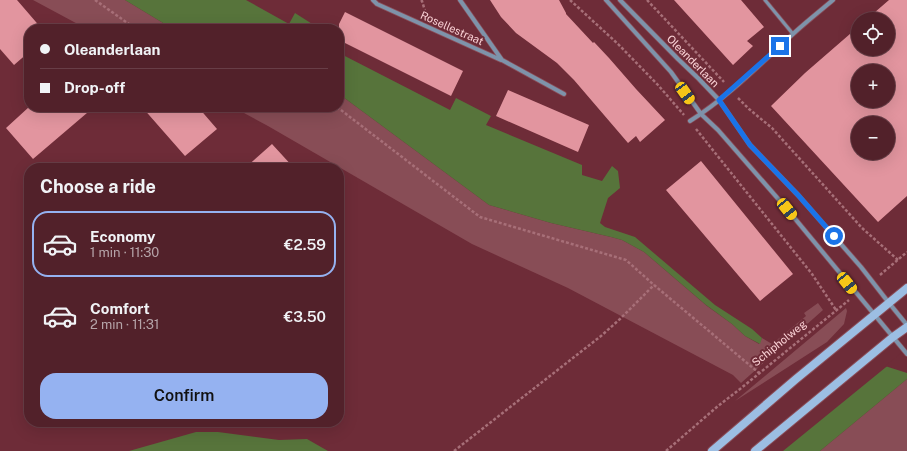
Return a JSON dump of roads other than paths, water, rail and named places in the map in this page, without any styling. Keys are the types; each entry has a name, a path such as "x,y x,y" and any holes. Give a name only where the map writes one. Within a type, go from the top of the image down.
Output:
{"main road":[{"path":"712,451 796,379 907,288"},
{"path":"755,451 907,326"}],"street":[{"name":"Rosellestraat","path":"373,0 377,4 502,60 564,94"},
{"name":"Rosellestraat","path":"460,0 502,60"},
{"name":"Oleanderlaan","path":"606,0 671,72 701,114 718,130 787,209 907,354"},
{"name":"Oleanderlaan","path":"620,0 719,100 750,145 798,195 861,267 907,326"},
{"path":"690,121 731,90 833,0"}],"lane":[{"path":"765,0 793,34"}]}
